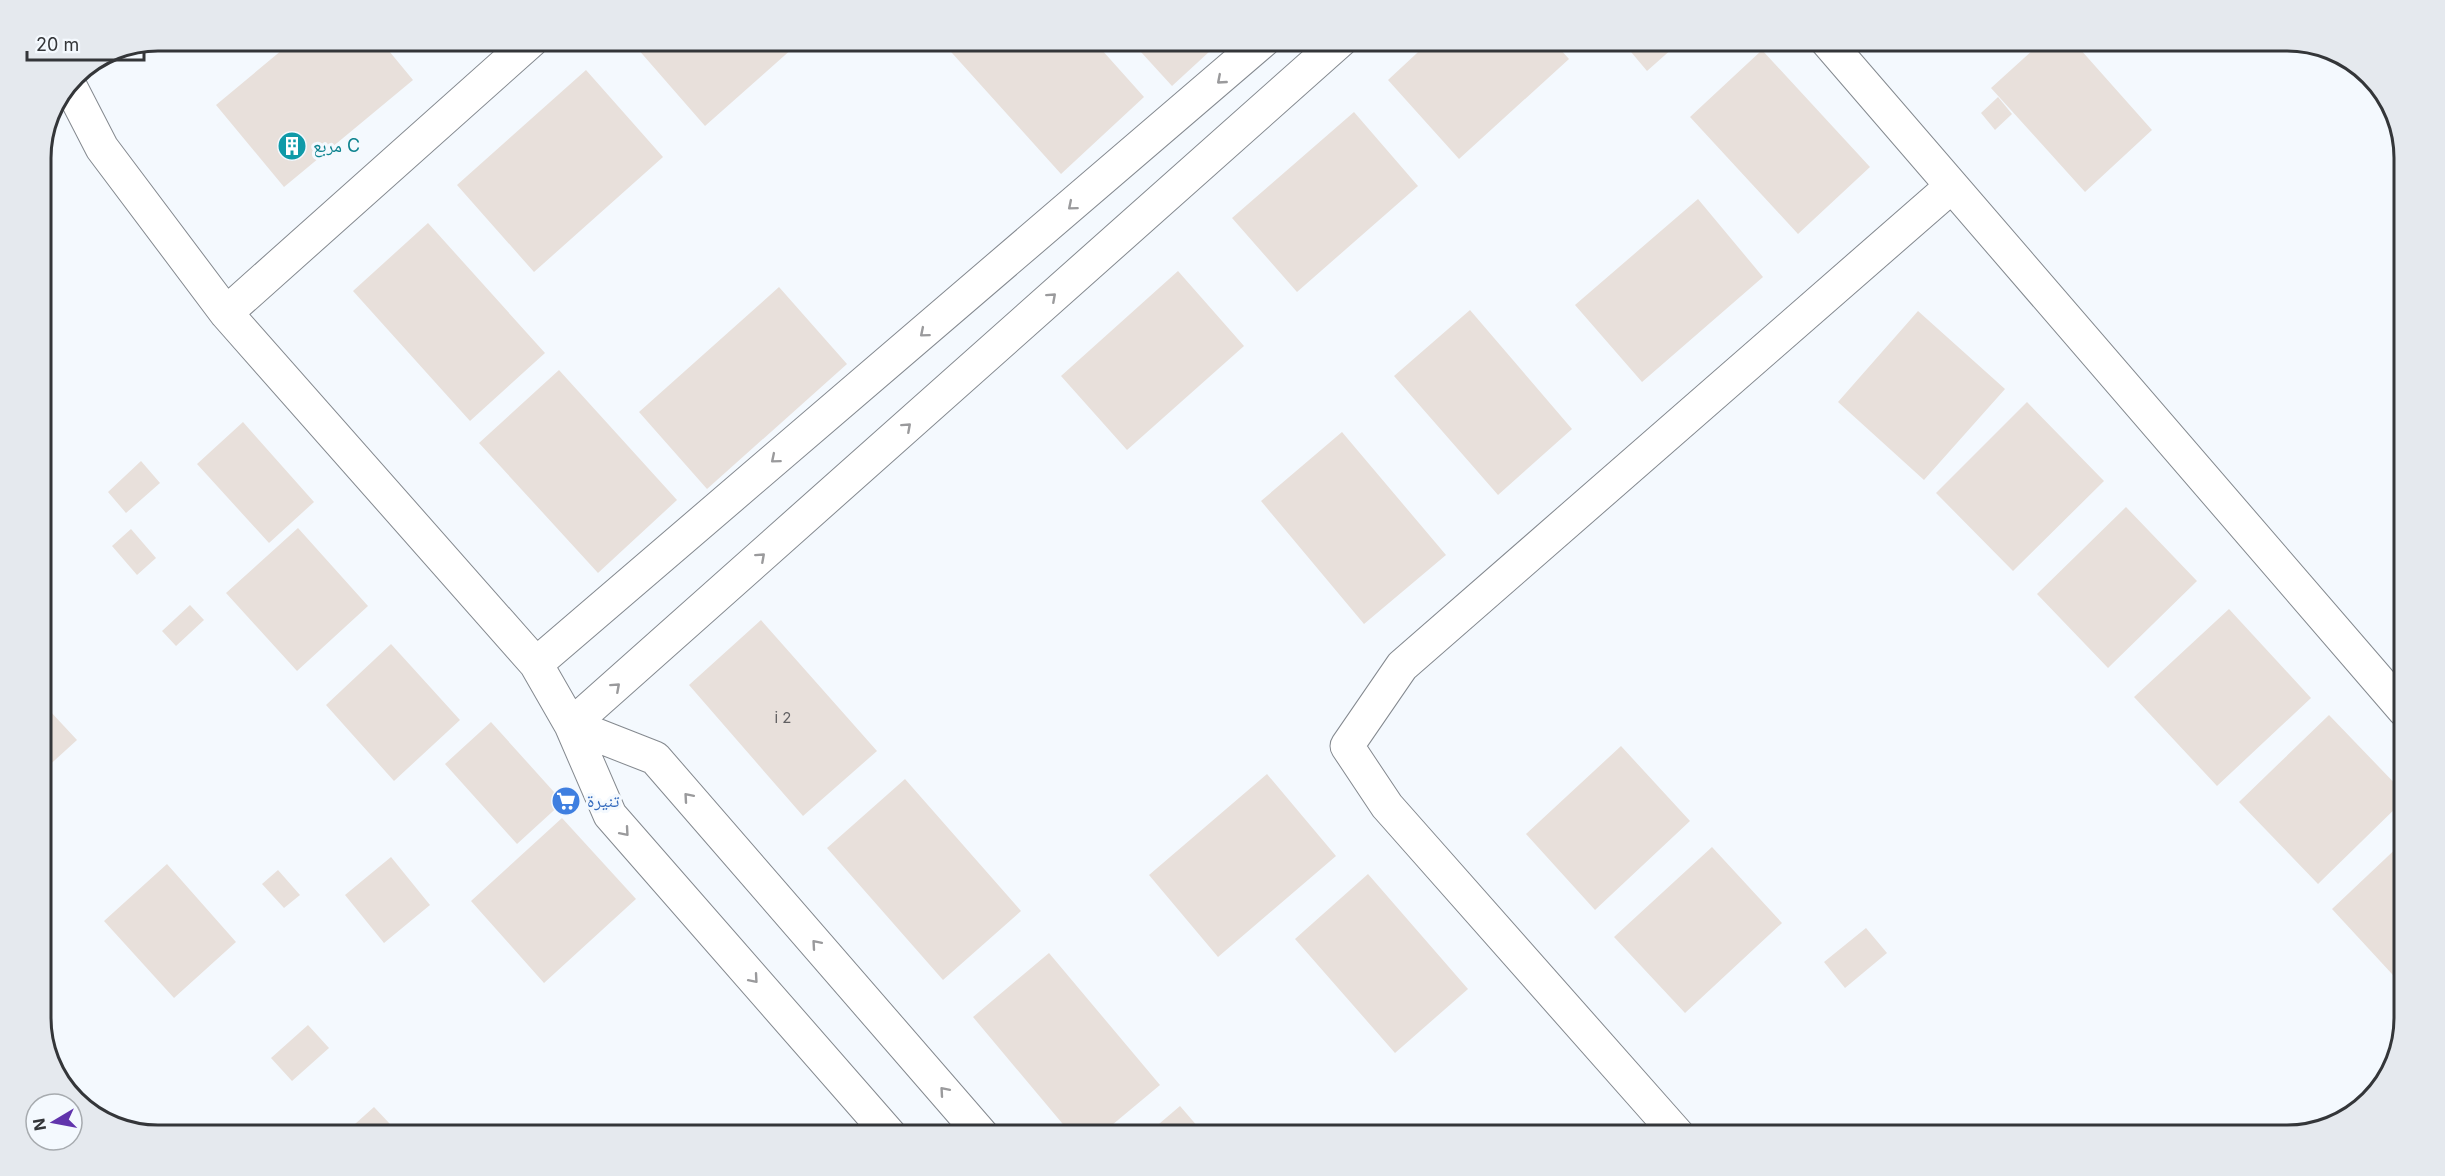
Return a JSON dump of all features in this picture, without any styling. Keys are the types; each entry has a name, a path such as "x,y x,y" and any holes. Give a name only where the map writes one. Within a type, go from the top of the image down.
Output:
{"street":[{"path":"225,313 520,51"},
{"path":"536,664 1251,51"},
{"path":"571,724 1329,51"},
{"path":"1835,51 2394,698"},
{"path":"73,93 102,148 225,313 536,664 571,724 610,815 880,1125"},
{"path":"1668,1125 1387,806 1347,746 1402,666 1952,186"},
{"path":"571,724 655,758 972,1125"}],"building":[{"name":"مربع C","path":"281,51 389,51 413,80 284,187 216,105"},
{"path":"640,51 790,51 705,126"},
{"path":"950,51 1103,51 1144,97 1061,174"},
{"path":"1140,51 1210,51 1172,86"},
{"path":"1419,51 1562,51 1569,59 1459,159 1388,80"},
{"path":"1630,51 1670,51 1647,71"},
{"path":"1763,51 1870,167 1798,234 1690,117"},
{"path":"2032,51 2082,51 2152,130 2085,192 1991,88"},
{"path":"586,70 663,157 534,272 457,185"},
{"path":"1998,97 2012,114 1995,130 1981,113"},
{"path":"1354,112 1418,186 1297,292 1232,218"},
{"path":"1698,199 1763,277 1642,382 1575,305"},
{"path":"428,223 545,353 470,421 353,291"},
{"path":"1178,271 1244,346 1127,450 1061,376"},
{"path":"779,287 847,364 707,489 639,412"},
{"path":"1470,310 1572,429 1498,495 1394,376"},
{"path":"1918,311 2005,389 1924,480 1838,402"},
{"path":"559,370 677,500 598,573 479,443"},
{"path":"2027,402 2104,481 2013,571 1936,493"},
{"path":"243,422 314,502 269,543 197,464"},
{"path":"1342,432 1446,555 1364,624 1261,501"},
{"path":"141,461 160,483 126,513 108,492"},
{"path":"2126,507 2197,581 2108,668 2037,594"},
{"path":"298,528 368,606 297,671 226,593"},
{"path":"131,529 156,558 137,575 112,546"},
{"path":"190,605 204,620 176,646 162,631"},
{"path":"2229,609 2311,698 2217,786 2134,697"},
{"path":"761,620 877,751 803,816 689,685"},
{"path":"391,644 460,720 394,781 326,705"},
{"path":"51,712 77,740 51,764"},
{"path":"2329,715 2394,783 2394,810 2318,884 2239,802"},
{"path":"491,722 563,802 517,844 445,764"},
{"path":"1621,746 1690,821 1595,910 1526,834"},
{"path":"1267,774 1336,856 1218,957 1149,875"},
{"path":"905,779 1021,911 943,980 827,848"},
{"path":"562,818 636,899 544,983 471,901"},
{"path":"1712,847 1782,923 1685,1013 1614,937"},
{"path":"2394,850 2394,976 2332,909"},
{"path":"391,857 430,905 384,943 345,895"},
{"path":"167,864 236,942 174,998 104,921"},
{"path":"278,870 300,895 284,908 262,884"},
{"path":"1368,874 1468,989 1395,1053 1295,939"},
{"path":"1866,928 1887,953 1845,988 1824,962"},
{"path":"1049,953 1160,1085 1112,1125 1064,1125 973,1017"},
{"path":"308,1025 329,1048 292,1081 271,1058"},
{"path":"1180,1106 1196,1125 1158,1125"},
{"path":"374,1107 390,1124 356,1125"}],"place":[{"name":"مربع C","path":"292,146"},
{"name":"تنيرة","path":"566,801"}]}
